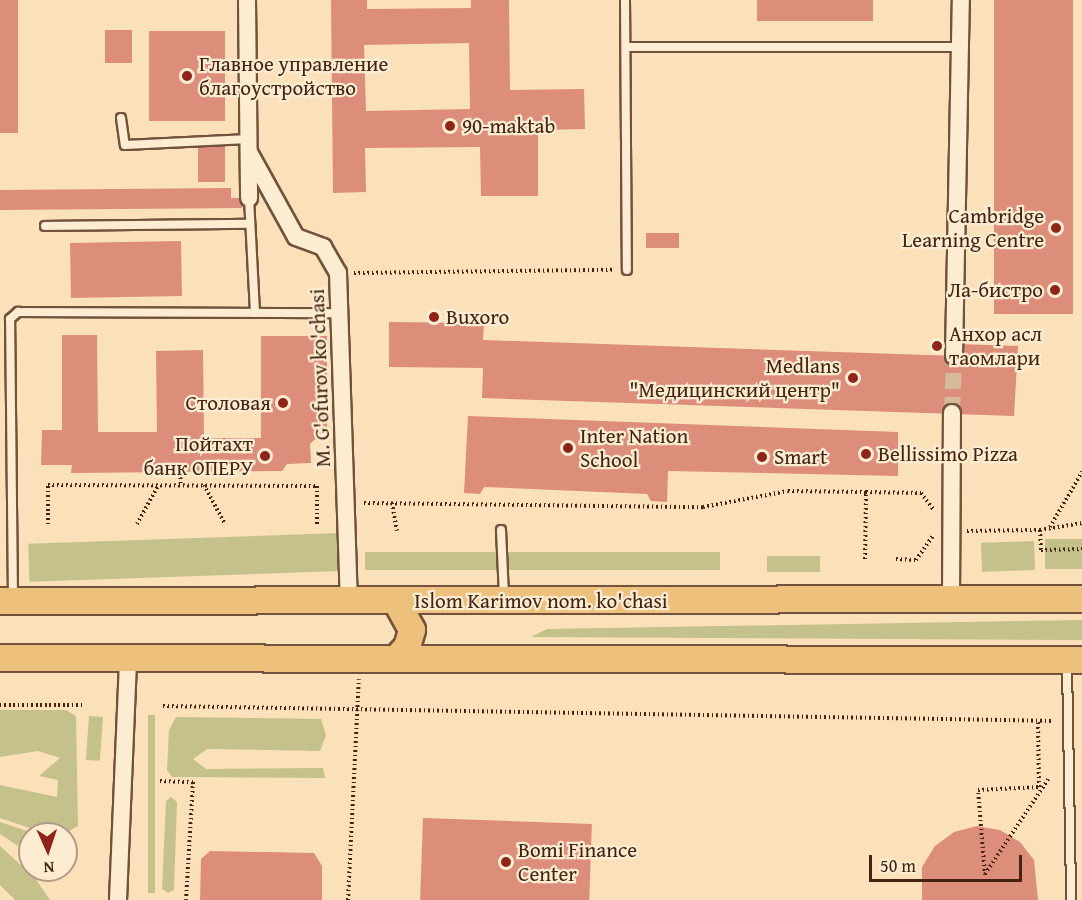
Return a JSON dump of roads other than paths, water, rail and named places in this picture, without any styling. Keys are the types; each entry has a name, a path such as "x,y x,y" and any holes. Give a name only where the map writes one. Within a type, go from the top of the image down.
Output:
{"main road":[{"path":"1046,599 1082,588"},
{"name":"Islom Karimov nom. ko'chasi","path":"7,601 1082,599"},
{"path":"396,601 412,630 396,659"},
{"path":"0,658 1074,660"}],"street":[{"name":"M. G'ofurov ko'chasi","path":"247,0 249,198"},
{"path":"954,356 961,0"},
{"name":"M. G'ofurov ko'chasi","path":"249,145 296,237 323,247 338,273 349,601"},
{"path":"951,600 946,527 952,413"},
{"path":"118,900 128,658"}],"lane":[{"path":"625,0 627,270"},
{"path":"626,47 960,47"},
{"path":"121,118 125,145 249,145"},
{"path":"249,198 248,224 255,312"},
{"path":"45,226 248,224"},
{"path":"7,601 10,319 18,312 340,313"},
{"path":"501,530 504,600"},
{"path":"1071,900 1068,721 1074,660"}],"tunnel":[{"path":"952,413 954,356"}],"place":[{"name":"Главное управление благоустройство","path":"187,76"},
{"name":"90-maktab","path":"450,126"},
{"name":"Cambridge Learning Centre","path":"1056,228"},
{"name":"Ла-бистро","path":"1055,290"},
{"name":"Buxoro","path":"434,317"},
{"name":"Анхор асл таомлари","path":"937,346"},
{"name":"Medlans \"Медицинский центр\"","path":"853,378"},
{"name":"Столовая","path":"283,403"},
{"name":"Inter Nation School","path":"568,448"},
{"name":"Bellissimo Pizza","path":"866,454"},
{"name":"Пойтахт банк ОПЕРУ","path":"265,456"},
{"name":"Smart","path":"762,457"},
{"name":"Bomi Finance Center","path":"506,862"}]}
